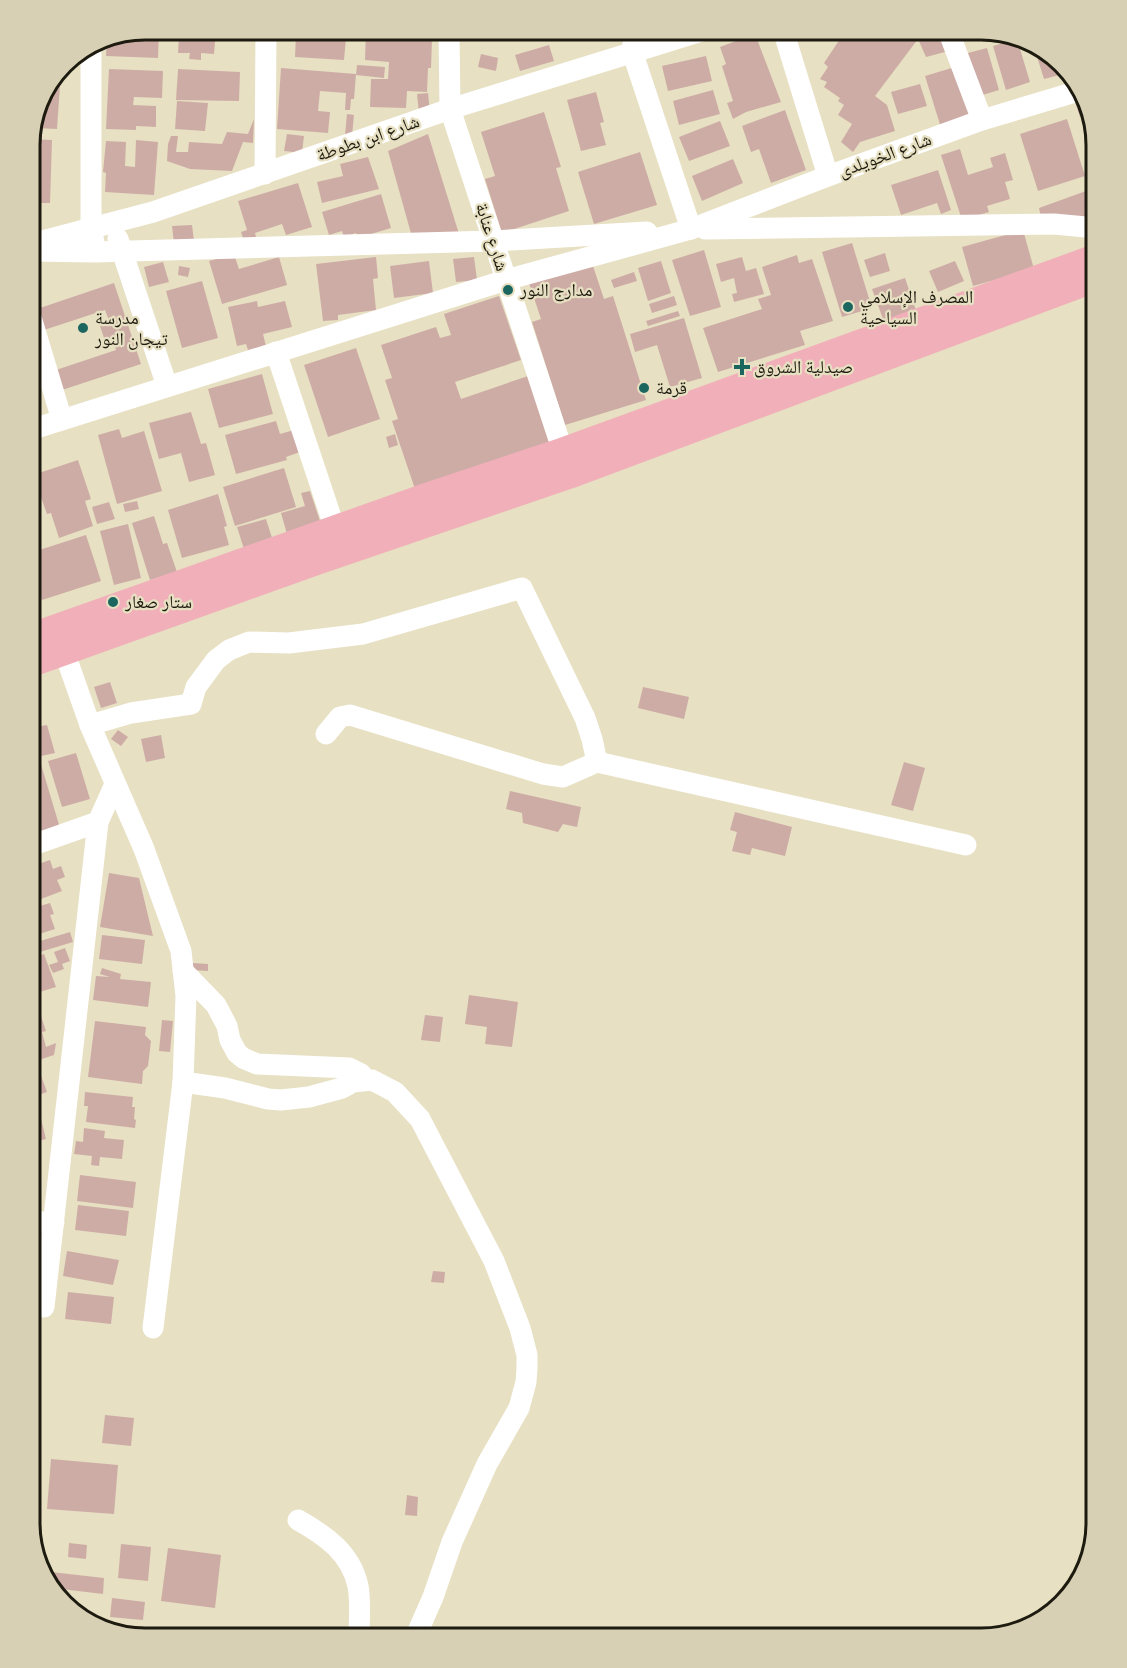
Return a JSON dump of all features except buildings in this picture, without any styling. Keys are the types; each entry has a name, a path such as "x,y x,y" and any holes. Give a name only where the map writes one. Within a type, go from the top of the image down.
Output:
{"main road":[{"path":"41,638 61,640 318,561 1086,260"},
{"path":"41,656 61,640 335,529 567,463 1086,282"}],"street":[{"path":"265,174 266,40"},
{"name":"شارع عنابة","path":"449,40 450,109 567,463"},
{"path":"633,41 633,54 691,229"},
{"name":"شارع ابن بطوطة","path":"41,241 153,212 450,109 673,41"},
{"path":"786,41 828,176"},
{"path":"952,41 982,120"},
{"path":"91,56 91,229 95,252"},
{"name":"شارع الخويلدى","path":"691,229 982,120 1072,93"},
{"path":"114,223 167,386"},
{"path":"41,251 95,252 493,241 691,229 1054,224 1086,227"},
{"path":"41,427 506,280 691,229"},
{"path":"41,351 62,420"},
{"path":"276,352 335,529"},
{"path":"90,724 130,712 191,705 196,687 216,660 229,650 249,642 289,643 363,634 522,588 585,718 597,762"},
{"path":"61,640 90,724 144,849 179,944 183,971 186,1007 183,1082 153,1328"},
{"path":"326,734 340,717 351,715 543,774 563,777 597,762 966,845"},
{"path":"40,1198 98,822 115,784"},
{"path":"40,842 98,822"},
{"path":"183,971 216,1005 227,1026 233,1047 243,1058 257,1064 349,1068 361,1074 366,1080"},
{"path":"183,1082 281,1100 324,1094 353,1082 366,1080 379,1082 395,1092 412,1109 426,1129 494,1261 520,1328 527,1354 526,1382 519,1408 487,1464 452,1542 420,1627"},
{"path":"40,1254 45,1307"},
{"path":"298,1520 337,1546 351,1567 358,1588 359,1627"}],"place":[{"name":"مدارج النور","path":"508,290"},
{"name":"المصرف الإسلامي السياحية","path":"848,307"},
{"name":"مدرسة تيجان النور","path":"83,328"},
{"name":"صيدلية الشروق","path":"742,367"},
{"name":"قرمة","path":"644,388"},
{"name":"ستار صغار","path":"113,602"}]}
